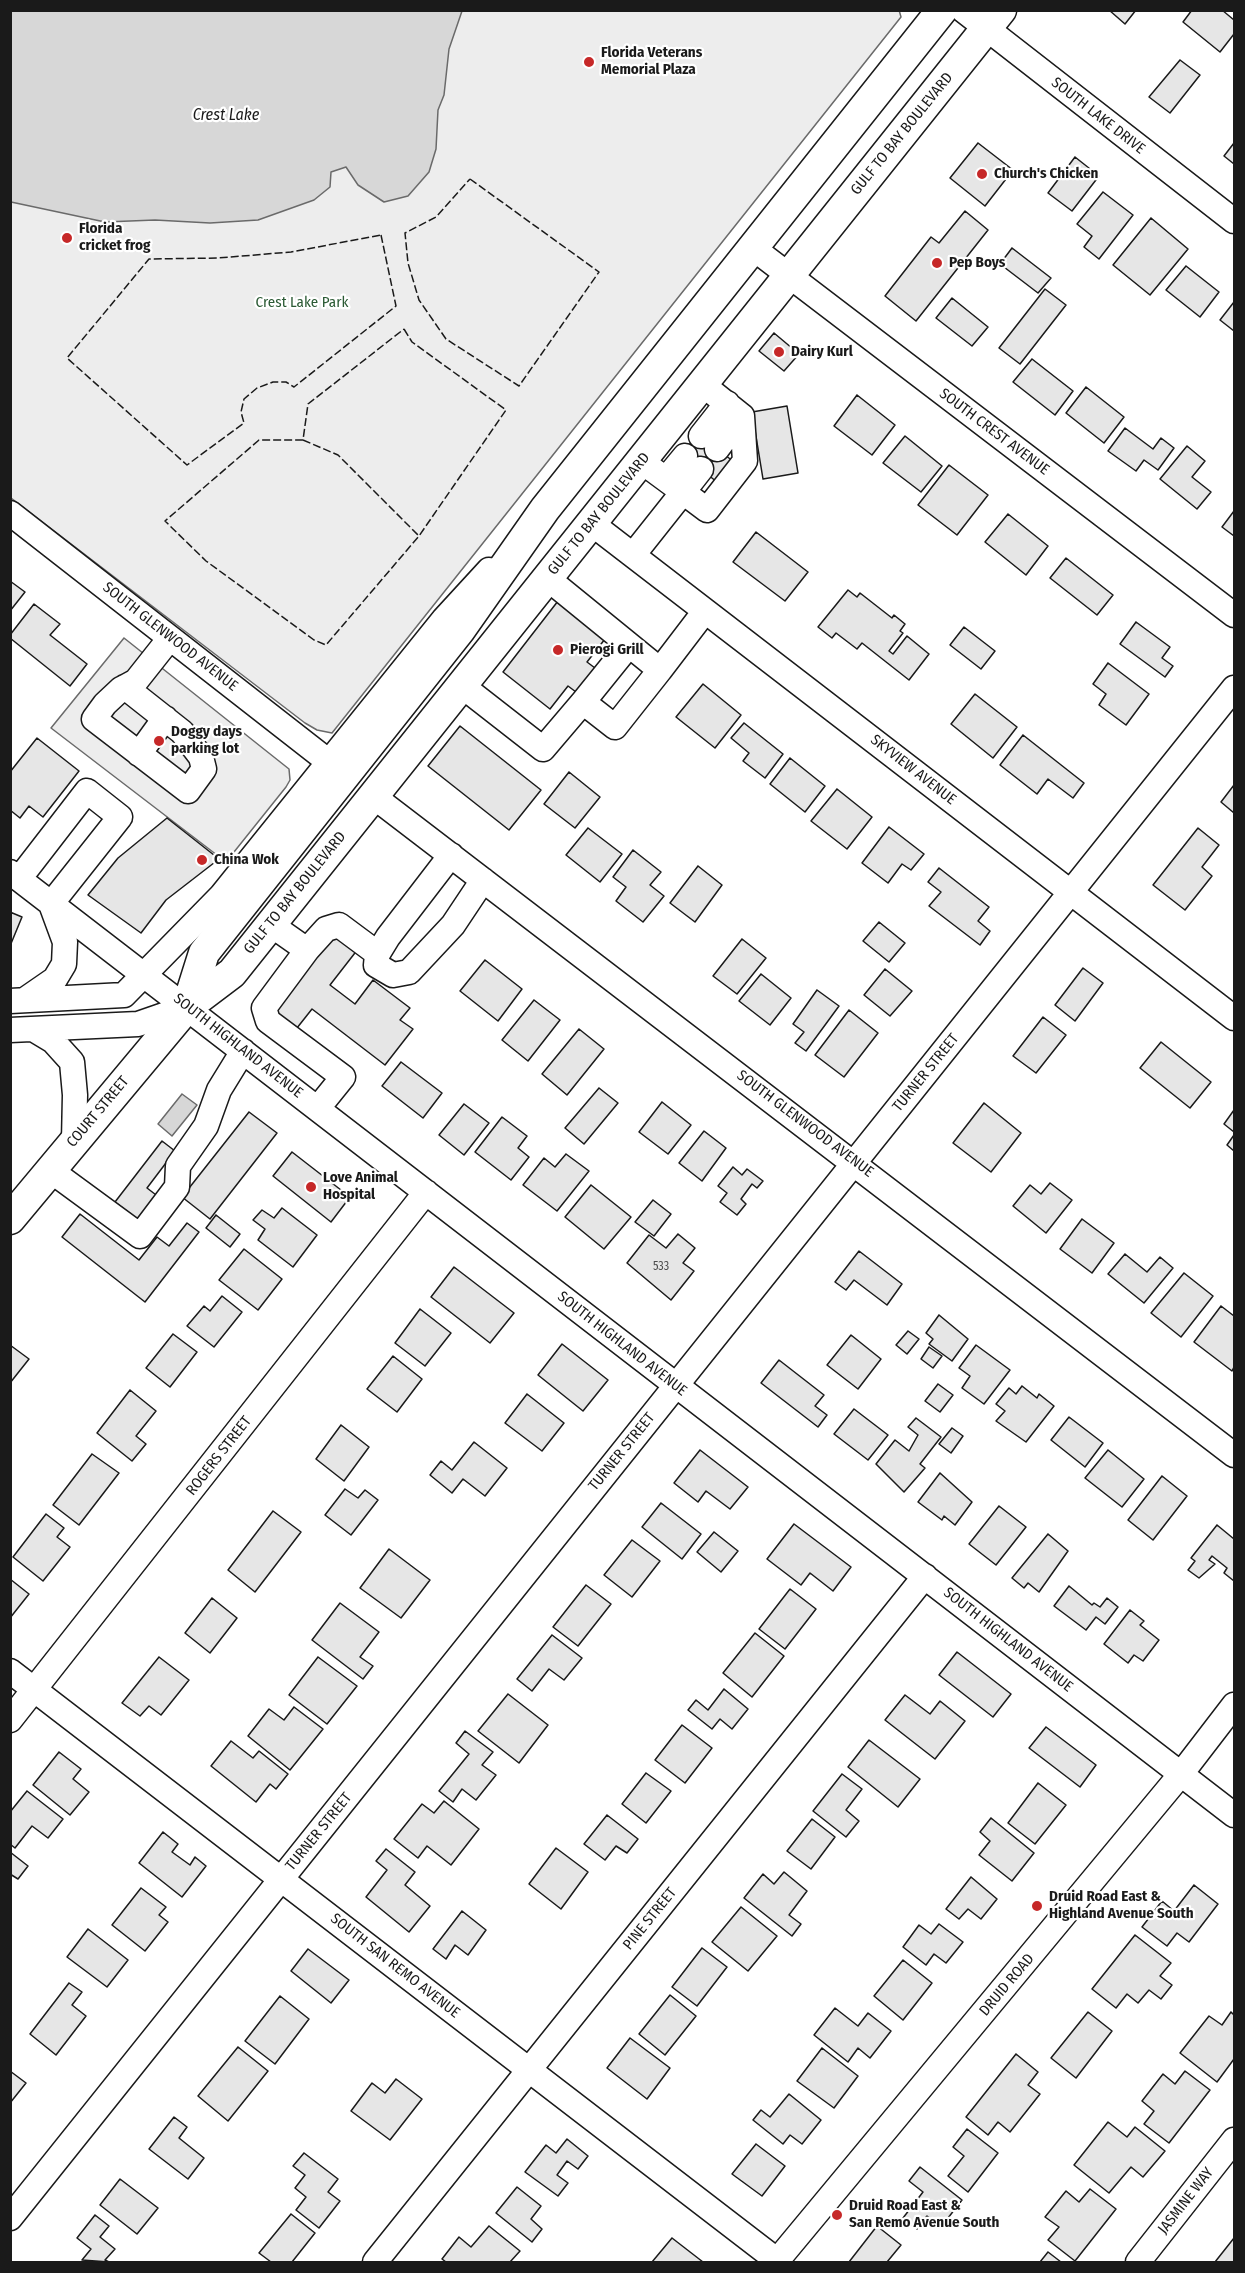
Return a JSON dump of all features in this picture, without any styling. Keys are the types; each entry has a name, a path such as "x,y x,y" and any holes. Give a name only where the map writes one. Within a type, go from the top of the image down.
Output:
{"main road":[{"path":"187,1007 204,953 460,630 545,509 942,10"},
{"name":"GULF TO BAY BOULEVARD","path":"187,1007 232,973 993,20"},
{"path":"591,523 585,504 589,485 623,441 634,396"},
{"name":"COURT STREET","path":"10,1219 187,1007"}],"street":[{"name":"SOUTH LAKE DRIVE","path":"963,10 993,20 1234,221"},
{"name":"SOUTH CREST AVENUE","path":"753,248 1234,615"},
{"path":"641,461 706,510 739,470 745,461 734,410 702,384"},
{"path":"709,442 734,410"},
{"path":"633,555 675,486 693,462"},
{"path":"18,1000 124,995 221,896 444,619 545,509"},
{"name":"SOUTH GLENWOOD AVENUE","path":"10,513 329,762"},
{"name":"SKYVIEW AVENUE","path":"591,523 1234,1018"},
{"path":"548,578 660,670"},
{"path":"583,702 615,727 705,611"},
{"path":"125,687 182,732 201,757 204,769 188,791 94,719 105,704 125,687 136,681 170,638"},
{"path":"461,685 543,749 629,645"},
{"name":"TURNER STREET","path":"10,2218 1234,688"},
{"path":"139,754 165,718"},
{"path":"15,876 87,791 120,817 51,904 65,942 64,964 55,979 18,1000"},
{"name":"SOUTH GLENWOOD AVENUE","path":"373,796 1234,1455"},
{"path":"451,855 378,954 376,965 393,975 409,972 453,925 483,880"},
{"name":"SOUTH HIGHLAND AVENUE","path":"15,876 1234,1815"},
{"path":"270,924 307,950"},
{"path":"318,1108 343,1077 268,1021 264,1008 307,950 326,929 339,925 378,954"},
{"name":"GULF TO BAY BOULEVARD","path":"22,1030 138,1024 187,1007"},
{"path":"22,1030 53,1041 72,1062 75,1095 74,1141"},
{"path":"51,1170 140,1236 177,1187 178,1166 206,1126 219,1090 243,1051"},
{"name":"ROGERS STREET","path":"10,1720 426,1192"},
{"name":"PINE STREET","path":"375,2262 925,1576"},
{"name":"SOUTH SAN REMO AVENUE","path":"10,1671 282,1878 778,2262"},
{"name":"DRUID ROAD","path":"778,2262 1181,1774 1234,1705"},
{"name":"JASMINE WAY","path":"1138,2262 1227,2165 1234,2140"}],"green space":[{"name":"Crest Lake Park","path":"899,10 901,17 332,733 317,730 305,723 11,498 10,11"},
{"path":"124,638 289,769 290,780 286,787 226,862 51,728"}],"water":[{"name":"Crest Lake","path":"10,11 462,11 449,49 444,95 438,110 436,149 429,172 408,196 384,202 358,185 346,167 331,172 330,187 314,200 258,220 210,223 155,220 105,222 11,202"},
{"path":"182,1094 197,1105 172,1136 158,1124"}],"building":[{"path":"1109,10 1136,10 1125,24"},
{"path":"1192,10 1222,10 1234,20 1234,34 1220,52 1183,22"},
{"path":"1180,60 1200,75 1170,113 1149,97"},
{"name":"Church's Chicken","path":"978,143 1013,170 985,206 950,178"},
{"path":"1234,143 1234,164 1224,156"},
{"path":"1075,157 1099,176 1072,211 1048,193"},
{"path":"1103,192 1133,215 1099,259 1084,247 1092,236 1077,224"},
{"name":"Pep Boys","path":"965,211 988,230 916,321 885,296 931,237 939,243"},
{"path":"1151,218 1188,249 1150,295 1113,265"},
{"path":"1012,248 1051,278 1038,293 1000,264"},
{"path":"1186,266 1219,292 1200,317 1166,290"},
{"path":"1045,289 1066,305 1020,364 999,348"},
{"path":"952,298 988,327 972,346 936,318"},
{"path":"1234,302 1234,331 1220,320"},
{"name":"Dairy Kurl","path":"774,333 799,354 784,371 759,351"},
{"path":"1032,359 1073,391 1055,415 1013,382"},
{"path":"1086,387 1124,417 1104,443 1066,413"},
{"path":"857,395 895,425 872,455 834,426"},
{"path":"787,406 798,473 763,479 752,412"},
{"path":"1125,428 1153,449 1161,438 1174,448 1158,470 1144,460 1136,471 1108,451"},
{"path":"699,435 738,465 722,486 683,455"},
{"path":"905,436 942,466 921,492 883,463"},
{"path":"1187,446 1205,461 1192,477 1211,492 1197,509 1160,479"},
{"path":"949,465 988,495 957,535 918,505"},
{"path":"1234,511 1234,536 1222,527"},
{"path":"1008,514 1048,546 1026,575 985,542"},
{"path":"756,532 808,572 785,601 733,562"},
{"path":"1066,558 1113,595 1097,615 1050,578"},
{"path":"10,581 25,592 10,611"},
{"path":"848,590 857,597 860,593 892,618 894,615 905,624 900,631 903,633 889,651 893,654 907,636 929,654 909,680 862,643 857,649 836,633 832,638 818,627"},
{"name":"Pierogi Grill","path":"558,601 605,639 587,662 599,671 580,695 568,686 550,709 503,672"},
{"path":"34,604 60,624 50,635 87,664 70,686 10,638"},
{"path":"1136,622 1170,647 1162,658 1173,666 1165,677 1120,644"},
{"path":"964,627 995,651 981,669 950,645"},
{"path":"1108,663 1149,694 1126,725 1099,705 1106,694 1093,684"},
{"path":"703,684 741,715 715,748 676,717"},
{"path":"975,694 1017,727 993,758 951,724"},
{"path":"744,723 783,754 765,778 743,761 749,753 731,738"},
{"path":"460,726 541,790 509,830 428,766"},
{"path":"1023,735 1084,783 1073,798 1048,779 1037,794 1000,765"},
{"path":"37,738 79,771 43,817 29,806 20,818 10,810 10,772"},
{"path":"790,758 825,786 805,812 770,784"},
{"path":"569,772 600,797 575,828 544,804"},
{"path":"1234,785 1234,813 1221,802"},
{"path":"837,789 872,817 847,849 811,821"},
{"path":"167,818 219,859 166,900 141,933 88,895 118,858"},
{"path":"889,827 924,854 911,870 902,864 888,883 862,863"},
{"path":"588,828 622,854 600,882 566,855"},
{"path":"1198,828 1219,845 1202,867 1212,876 1185,910 1153,885"},
{"path":"633,850 661,872 650,885 664,896 643,922 616,901 626,887 613,877"},
{"path":"698,866 722,885 695,922 670,903"},
{"path":"939,868 989,907 978,921 990,931 980,945 929,906 941,892 928,882"},
{"path":"10,912 22,917 10,946"},
{"path":"879,922 905,943 889,962 863,941"},
{"path":"333,930 358,949 330,985 355,1004 373,980 410,1008 400,1020 413,1029 385,1065 312,1009 293,1033 269,1014"},
{"path":"742,939 766,958 737,994 713,976"},
{"path":"485,960 522,989 498,1021 460,991"},
{"path":"1083,968 1103,983 1075,1021 1055,1005"},
{"path":"885,969 912,991 890,1016 864,995"},
{"path":"761,974 791,998 770,1025 739,1001"},
{"path":"817,990 839,1006 806,1051 795,1043 804,1032 793,1024"},
{"path":"534,1000 560,1020 528,1061 502,1040"},
{"path":"849,1010 878,1033 844,1077 815,1055"},
{"path":"1043,1017 1066,1035 1036,1073 1013,1056"},
{"path":"579,1029 604,1049 567,1095 542,1074"},
{"path":"1161,1042 1211,1082 1190,1108 1140,1068"},
{"path":"401,1062 442,1093 423,1118 382,1086"},
{"path":"599,1088 618,1103 584,1144 565,1128"},
{"path":"662,1102 691,1125 668,1154 639,1132"},
{"path":"984,1103 1021,1133 991,1172 953,1143"},
{"path":"464,1104 489,1123 464,1155 439,1135"},
{"path":"1234,1110 1234,1132 1224,1124"},
{"path":"249,1112 277,1133 210,1219 182,1197"},
{"path":"502,1117 527,1136 518,1148 529,1157 511,1180 475,1152"},
{"path":"704,1131 726,1148 702,1181 679,1163"},
{"path":"1234,1135 1234,1151 1227,1145"},
{"path":"162,1141 175,1151 147,1188 160,1198 141,1222 115,1202"},
{"name":"Love Animal Hospital","path":"292,1152 350,1197 331,1222 273,1176"},
{"path":"566,1154 589,1171 557,1211 523,1185 544,1158 555,1167"},
{"path":"733,1167 742,1175 747,1169 763,1181 757,1188 752,1184 741,1199 746,1204 737,1215 720,1202 727,1193 718,1186"},
{"path":"1050,1183 1072,1200 1046,1233 1013,1206 1030,1185 1041,1194"},
{"path":"591,1185 631,1217 604,1249 565,1217"},
{"path":"653,1200 671,1214 654,1236 635,1222"},
{"path":"282,1208 317,1235 293,1267 258,1240 265,1229 253,1220 262,1210 274,1218"},
{"path":"80,1214 139,1260 157,1237 169,1246 187,1223 199,1232 145,1302 62,1237"},
{"path":"216,1215 240,1234 230,1247 206,1228"},
{"path":"1082,1219 1114,1243 1092,1273 1060,1249"},
{"path":"678,1234 695,1248 683,1263 694,1271 671,1300 627,1263 649,1235 666,1248"},
{"path":"244,1249 282,1279 258,1310 219,1280"},
{"path":"859,1251 902,1284 887,1305 854,1280 846,1290 835,1282"},
{"path":"1125,1254 1147,1272 1160,1257 1173,1268 1144,1303 1108,1274"},
{"path":"454,1267 514,1313 490,1343 431,1297"},
{"path":"1184,1273 1213,1296 1181,1337 1151,1313"},
{"path":"222,1296 242,1312 214,1347 187,1326 204,1306 210,1311"},
{"path":"1221,1306 1234,1316 1234,1367 1232,1371 1194,1342"},
{"path":"420,1309 451,1333 425,1366 395,1343"},
{"path":"939,1315 968,1339 952,1361 929,1344 933,1339 926,1333"},
{"path":"908,1331 919,1339 907,1354 896,1345"},
{"path":"173,1334 197,1352 170,1387 146,1368"},
{"path":"851,1335 881,1359 858,1389 827,1365"},
{"path":"562,1344 608,1380 583,1411 538,1375"},
{"path":"10,1345 29,1359 10,1383"},
{"path":"976,1345 1010,1370 984,1404 962,1388 970,1376 959,1368"},
{"path":"929,1347 942,1356 933,1368 921,1359"},
{"path":"393,1356 422,1379 397,1412 367,1389"},
{"path":"779,1360 824,1395 815,1406 827,1415 818,1427 761,1383"},
{"path":"938,1384 953,1395 940,1412 925,1401"},
{"path":"1022,1386 1037,1398 1039,1394 1054,1406 1026,1442 996,1421 1005,1411 996,1404 1009,1388 1016,1394"},
{"path":"130,1390 156,1411 136,1436 146,1444 132,1461 97,1433"},
{"path":"527,1394 564,1423 542,1451 505,1423"},
{"path":"854,1409 888,1435 868,1460 834,1434"},
{"path":"1069,1417 1103,1443 1085,1467 1051,1440"},
{"path":"916,1418 941,1437 920,1464 925,1468 904,1492 876,1464 895,1440 909,1451 918,1435 908,1427"},
{"path":"341,1425 369,1447 344,1481 316,1459"},
{"path":"952,1428 963,1436 951,1453 939,1444"},
{"path":"474,1442 507,1468 485,1496 463,1479 452,1493 430,1475 441,1461 452,1470"},
{"path":"700,1450 748,1487 730,1509 706,1491 698,1502 674,1483"},
{"path":"1108,1450 1144,1479 1122,1507 1085,1478"},
{"path":"92,1454 119,1473 79,1525 53,1505"},
{"path":"940,1473 972,1502 955,1525 944,1516 942,1520 918,1502"},
{"path":"1162,1476 1187,1496 1153,1540 1128,1520"},
{"path":"345,1489 358,1498 365,1490 378,1500 351,1535 325,1515"},
{"path":"661,1503 701,1534 682,1559 642,1527"},
{"path":"999,1506 1026,1527 996,1565 969,1544"},
{"path":"273,1511 301,1532 255,1592 228,1570"},
{"path":"46,1514 64,1528 57,1537 70,1547 43,1581 13,1557"},
{"path":"794,1524 851,1567 833,1591 810,1573 801,1585 767,1559"},
{"path":"1217,1525 1234,1539 1234,1581 1224,1573 1227,1568 1212,1556 1209,1560 1215,1564 1199,1578 1188,1570 1195,1561 1191,1558"},
{"path":"714,1532 738,1551 721,1572 697,1552"},
{"path":"1048,1534 1068,1551 1039,1592 1028,1583 1024,1588 1012,1578"},
{"path":"632,1540 660,1561 632,1597 604,1575"},
{"path":"389,1549 430,1580 401,1618 360,1588"},
{"path":"10,1579 29,1594 10,1618"},
{"path":"586,1585 611,1604 578,1646 553,1627"},
{"path":"1069,1586 1092,1605 1094,1603 1100,1607 1107,1598 1118,1607 1105,1624 1096,1617 1086,1630 1054,1606"},
{"path":"790,1589 816,1609 785,1649 759,1629"},
{"path":"212,1598 237,1618 210,1653 185,1633"},
{"path":"340,1603 379,1632 360,1657 373,1666 363,1679 312,1640"},
{"path":"1130,1610 1144,1621 1140,1625 1159,1640 1143,1661 1134,1655 1128,1663 1104,1644"},
{"path":"755,1633 784,1656 752,1697 723,1673"},
{"path":"552,1635 582,1658 564,1680 549,1669 532,1691 517,1679"},
{"path":"957,1652 1011,1694 993,1717 939,1675"},
{"path":"159,1657 189,1680 161,1715 149,1706 140,1716 122,1703"},
{"path":"318,1657 357,1686 327,1724 289,1695"},
{"path":"724,1689 748,1709 732,1729 720,1719 712,1729 688,1710 696,1700 708,1710"},
{"path":"508,1694 548,1725 519,1763 478,1731"},
{"path":"905,1695 930,1714 940,1701 965,1721 935,1759 885,1720"},
{"path":"294,1707 323,1729 290,1770 248,1736 269,1709 284,1720"},
{"path":"682,1725 712,1748 685,1783 655,1760"},
{"path":"1046,1727 1096,1765 1080,1787 1029,1748"},
{"path":"465,1731 493,1752 482,1765 496,1775 476,1800 462,1789 453,1802 439,1791 469,1754 456,1743"},
{"path":"869,1740 920,1779 898,1807 848,1767"},
{"path":"231,1741 253,1758 259,1751 288,1774 276,1789 270,1784 256,1802 211,1766"},
{"path":"59,1752 81,1769 73,1779 89,1792 70,1815 33,1785"},
{"path":"646,1773 671,1791 646,1823 622,1804"},
{"path":"842,1774 862,1789 846,1810 859,1821 846,1837 813,1811"},
{"path":"1038,1783 1066,1805 1035,1844 1008,1823"},
{"path":"27,1791 63,1819 48,1838 32,1826 15,1848 10,1844 10,1812"},
{"path":"444,1801 479,1829 451,1865 427,1846 418,1858 394,1839 422,1804 434,1813"},
{"path":"607,1815 638,1839 627,1853 616,1846 605,1860 584,1844"},
{"path":"991,1818 1034,1853 1012,1881 979,1855 990,1841 980,1832"},
{"path":"812,1819 835,1837 811,1869 787,1851"},
{"path":"163,1832 178,1844 172,1852 190,1865 195,1857 206,1866 182,1897 139,1863"},
{"path":"556,1848 588,1872 561,1909 529,1884"},
{"path":"386,1849 415,1872 405,1885 430,1906 409,1932 366,1897 387,1870 376,1861"},
{"path":"10,1852 28,1866 18,1879 10,1874"},
{"path":"784,1872 807,1891 789,1915 801,1924 792,1936 744,1898 763,1874 774,1884"},
{"path":"971,1877 997,1899 981,1919 968,1909 959,1919 946,1909"},
{"path":"1194,1885 1218,1904 1189,1942 1177,1933 1167,1946 1142,1927 1162,1901 1174,1911"},
{"path":"141,1888 166,1907 159,1915 168,1922 145,1951 112,1925"},
{"path":"741,1907 777,1936 748,1971 712,1942"},
{"path":"462,1911 486,1930 468,1955 455,1945 446,1959 433,1949"},
{"path":"939,1924 963,1942 946,1963 934,1954 926,1965 903,1947 919,1925 931,1934"},
{"path":"88,1929 128,1960 107,1987 67,1957"},
{"path":"1135,1935 1171,1963 1160,1976 1172,1985 1161,1999 1149,1990 1138,2003 1127,1994 1116,2008 1092,1989"},
{"path":"702,1948 727,1967 697,2006 672,1987"},
{"path":"308,1949 349,1980 331,2003 291,1971"},
{"path":"903,1960 932,1983 903,2020 874,1996"},
{"path":"69,1983 82,1992 72,2005 86,2016 56,2055 30,2034"},
{"path":"670,1995 696,2016 665,2055 639,2034"},
{"path":"280,1996 309,2019 275,2064 245,2041"},
{"path":"835,2008 858,2026 868,2013 891,2031 870,2058 858,2048 848,2062 814,2035"},
{"path":"1088,2012 1112,2031 1076,2078 1051,2058"},
{"path":"1231,2012 1234,2015 1234,2059 1217,2082 1180,2053 1209,2016 1222,2025"},
{"path":"630,2038 670,2068 647,2099 607,2068"},
{"path":"238,2047 268,2071 228,2121 198,2096"},
{"path":"822,2048 858,2076 834,2108 797,2081"},
{"path":"1016,2054 1038,2072 1028,2085 1040,2094 1010,2132 998,2122 988,2135 966,2117"},
{"path":"10,2071 26,2083 10,2103"},
{"path":"1185,2071 1210,2090 1169,2143 1144,2124 1154,2111 1142,2101 1163,2074 1175,2084"},
{"path":"396,2079 422,2099 390,2140 351,2111 372,2083 385,2093"},
{"path":"789,2094 821,2120 802,2144 790,2135 783,2144 753,2120 761,2110 770,2117"},
{"path":"174,2117 187,2127 179,2138 204,2158 188,2179 149,2149"},
{"path":"1108,2122 1127,2137 1135,2127 1165,2151 1143,2177 1131,2167 1109,2193 1074,2165"},
{"path":"967,2129 998,2153 968,2192 948,2176 964,2156 953,2147"},
{"path":"567,2139 588,2156 578,2169 567,2161 557,2175 568,2183 558,2196 525,2172 546,2145 556,2153"},
{"path":"756,2144 785,2166 762,2196 732,2174"},
{"path":"304,2153 338,2179 328,2192 340,2201 319,2228 296,2210 306,2197 295,2188 305,2175 293,2166"},
{"path":"920,2167 962,2200 941,2227 927,2216 917,2229 903,2218 923,2192 909,2181"},
{"path":"120,2179 158,2208 137,2234 100,2205"},
{"path":"517,2187 541,2206 531,2219 542,2229 532,2242 496,2213"},
{"path":"1090,2189 1116,2209 1075,2261 1048,2240 1059,2227 1045,2217 1066,2191 1079,2202"},
{"path":"291,2214 315,2233 292,2262 271,2262 259,2253"},
{"path":"95,2215 109,2226 100,2237 115,2249 105,2260 109,2262 82,2260 91,2249 77,2238"},
{"path":"489,2226 520,2251 510,2262 446,2262 442,2259 459,2237 471,2247"},
{"path":"877,2226 901,2245 887,2262 849,2262"},
{"path":"672,2238 703,2262 652,2262"},
{"path":"1234,2238 1234,2262 1215,2262"},
{"path":"1048,2252 1061,2262 1040,2262"}],"fence":[{"path":"470,179 599,272 519,386 446,339 419,300 408,263 405,233 436,217 470,179"},
{"path":"381,235 396,306 294,387 286,382 273,382 257,388 244,399 241,412 244,423 187,465 67,358 149,259 218,258 291,252 381,235"},
{"path":"404,329 412,342 506,410 419,536 326,645 314,640 206,561 165,521 259,440 303,440 308,404 404,329"},
{"path":"303,440 338,455 419,536"}],"place":[{"name":"Florida Veterans Memorial Plaza","path":"589,62"},
{"name":"Church's Chicken","path":"982,174"},
{"name":"Florida cricket frog","path":"67,238"},
{"name":"Pep Boys","path":"937,263"},
{"name":"Dairy Kurl","path":"779,352"},
{"name":"Pierogi Grill","path":"558,650"},
{"name":"Doggy days parking lot","path":"159,741"},
{"name":"China Wok","path":"202,860"},
{"name":"Love Animal Hospital","path":"311,1187"},
{"name":"Druid Road East & Highland Avenue South","path":"1037,1906"},
{"name":"Druid Road East & San Remo Avenue South","path":"837,2215"}]}
